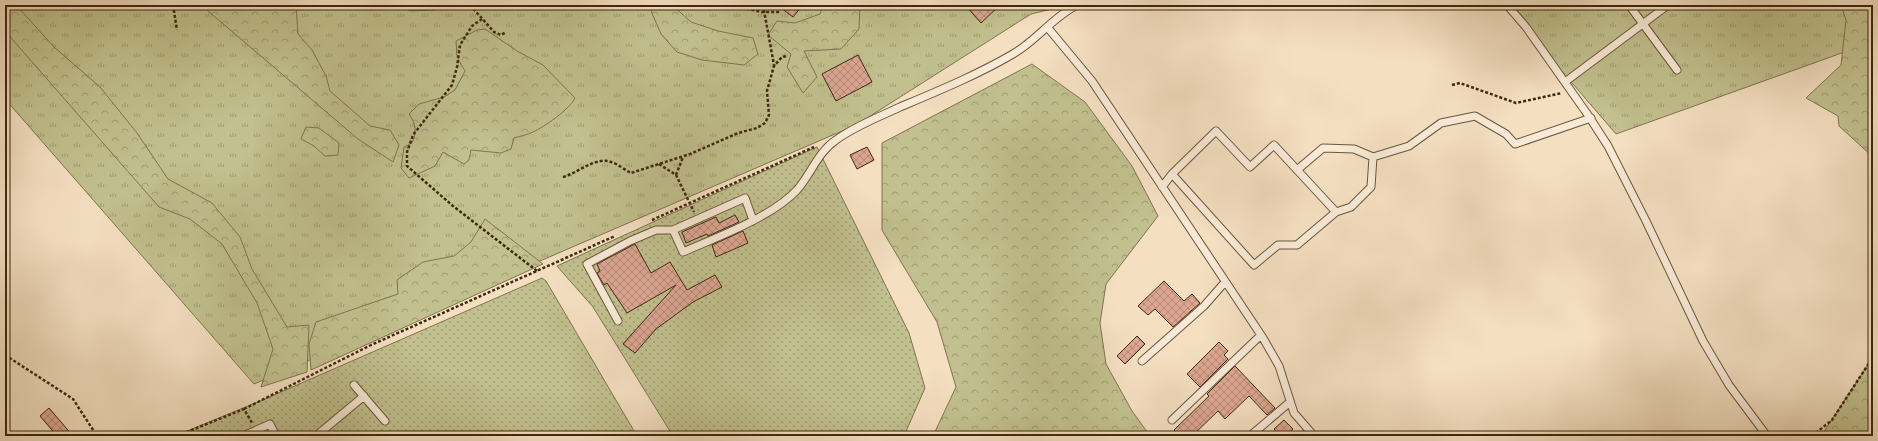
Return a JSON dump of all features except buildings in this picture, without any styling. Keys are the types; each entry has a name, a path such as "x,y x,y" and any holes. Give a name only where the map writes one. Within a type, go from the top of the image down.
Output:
{"lane":[{"path":"673,230 683,252 753,220 780,204 797,190 822,152 835,140 869,121 973,74 1013,54 1048,28 1063,12 1077,5"},
{"path":"1507,5 1526,27 1608,146 1646,221 1703,341 1729,385 1767,436"},
{"path":"1629,5 1677,70"},
{"path":"1565,82 1668,5"},
{"path":"1048,28 1092,81 1261,335 1279,366 1294,413 1314,436"},
{"path":"1297,170 1323,148 1354,149 1373,157 1409,146 1441,124 1455,119 1475,116 1506,134 1516,144 1590,118"},
{"path":"1162,187 1172,174 1216,132 1250,167 1274,146 1336,212"},
{"path":"1172,174 1254,265 1278,245 1297,245 1336,212 1351,207 1371,187 1373,157"},
{"path":"618,321 587,264 630,241 656,230 673,230 745,198 753,220"},
{"path":"1142,361 1204,306 1225,282"},
{"path":"1172,420 1261,335"},
{"path":"354,385 385,421"},
{"path":"316,436 364,396"},
{"path":"1250,436 1290,402"},
{"path":"243,436 270,424 276,436"}],"path":[{"path":"173,5 177,30"},
{"path":"470,5 494,32 501,35 506,32"},
{"path":"732,5 763,12 780,12"},
{"path":"763,5 763,12 774,66"},
{"path":"482,18 472,26 460,45 452,85 413,135 407,152 407,166 453,206 538,271"},
{"path":"563,177 573,174 600,160 613,162 631,173 683,156 738,133 757,128 765,123 769,115 767,91 774,66 782,57 787,56"},
{"path":"1452,85 1460,83 1516,103 1572,92"},
{"path":"647,222 815,147"},
{"path":"676,175 683,156"},
{"path":"659,164 676,175 697,220"},
{"path":"177,436 244,409 371,345 618,235"},
{"path":"5,355 73,399 97,436"},
{"path":"1812,436 1832,420 1873,357"},
{"path":"244,409 256,430"}],"green space":[{"path":"5,5 1068,5 1031,14 856,125 254,384 5,99"},
{"path":"5,5 16,5 54,47 100,87 137,133 168,179 212,203 240,237 252,269 287,327 309,325 307,372 261,387 273,349 257,303 222,244 190,219 159,207 5,31"},
{"path":"201,5 296,5 298,34 312,50 326,76 330,91 370,126 390,130 399,145 393,162 358,139"},
{"path":"401,5 439,5 434,10 410,11"},
{"path":"657,5 672,5 691,22 718,31 753,38 758,54 744,65 702,60 677,52 661,34 651,11"},
{"path":"823,5 860,5 859,29 841,49 804,51 817,77 803,93 787,67 791,54 768,35 777,21 795,23 820,14"},
{"path":"1505,5 1850,5 1864,45 1616,134"},
{"path":"1841,5 1873,5 1873,157 1839,126 1838,116 1806,98 1841,65 1846,20"},
{"path":"485,29 517,51 543,65 575,98 568,107 544,126 531,133 514,138 511,149 501,153 471,150 469,160 464,164 443,152 435,166 409,178 401,168 404,147 412,143 415,135 413,121 409,114 419,104 444,97 455,90 465,71 457,57 456,41 477,30"},
{"path":"1032,64 1085,102 1132,166 1158,216 1106,284 1100,323 1106,364 1132,411 1150,436 933,436 956,387 937,322 882,230 882,143"},
{"path":"306,127 319,128 339,143 338,155 325,156 314,146 301,139"},
{"path":"817,147 909,333 925,388 904,436 673,436 593,307 557,266"},
{"path":"485,219 543,264 311,370 309,344 316,322 398,294 397,280 423,262 454,256 471,242"},
{"path":"542,278 546,281 637,436 175,436 265,399"},
{"path":"1873,357 1873,436 1821,436"}]}
